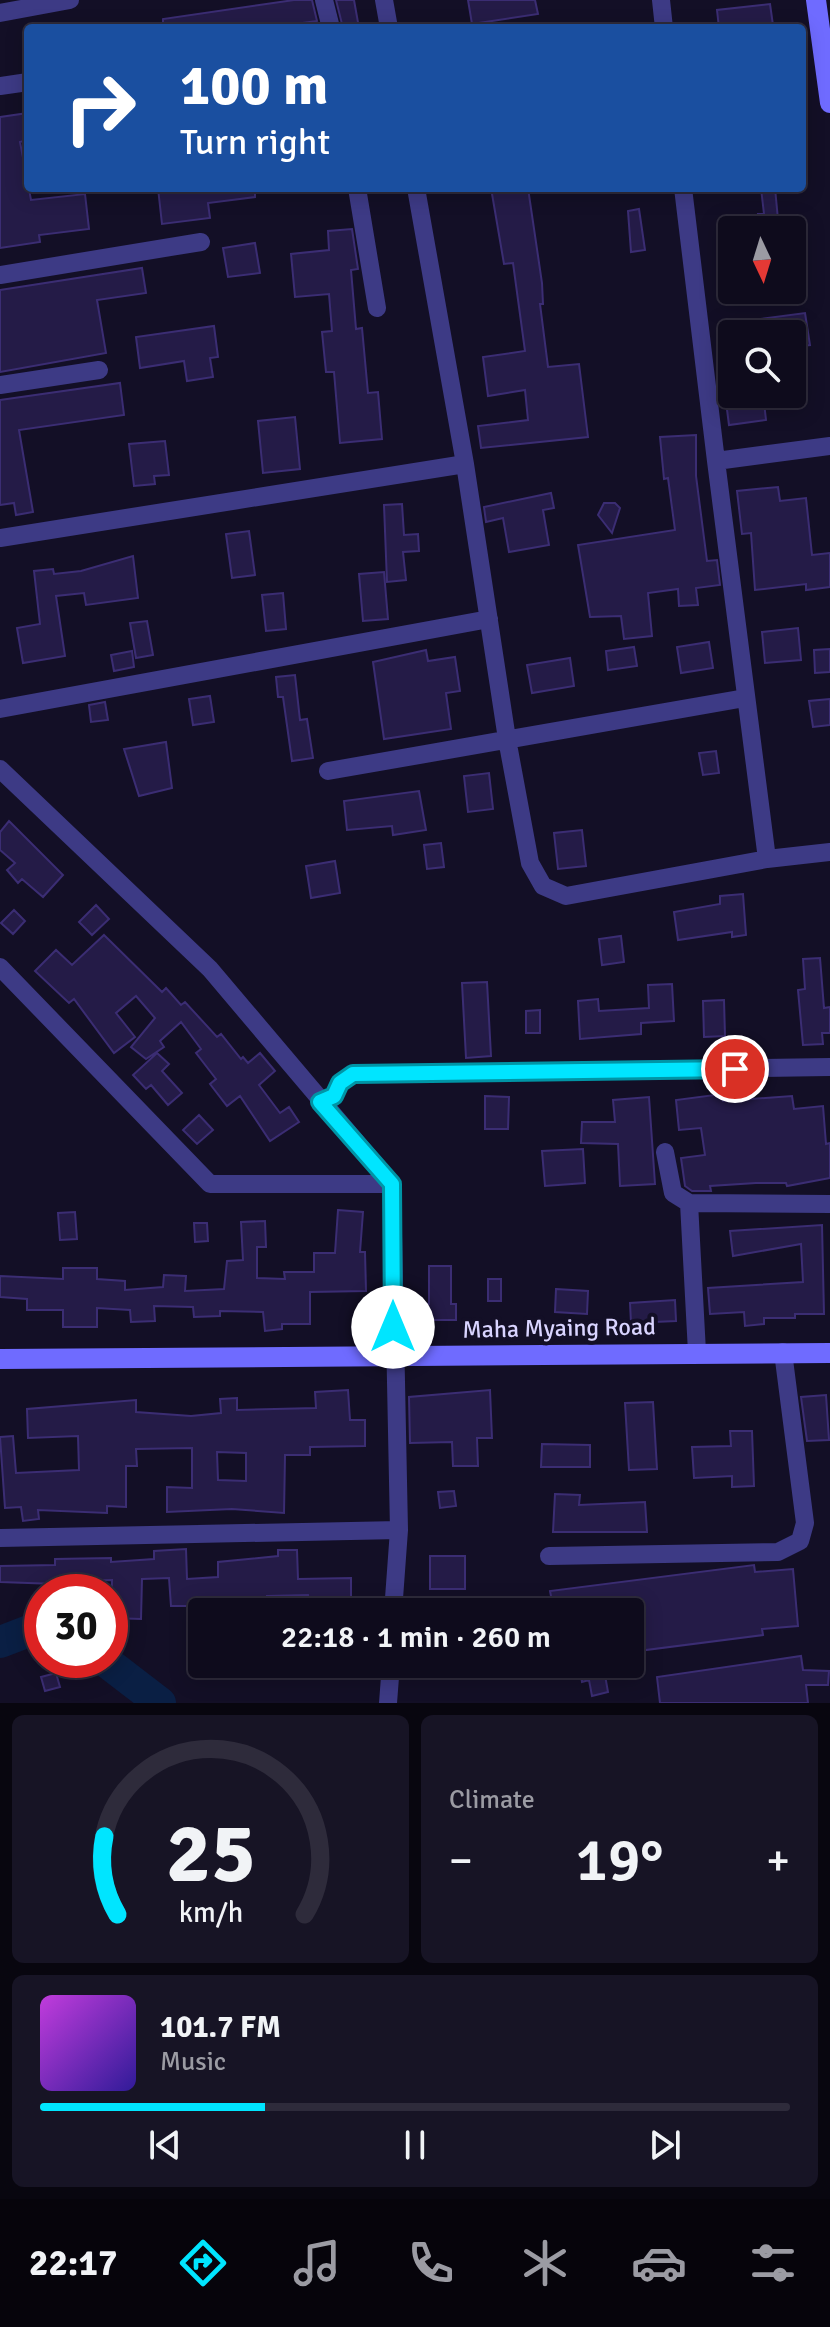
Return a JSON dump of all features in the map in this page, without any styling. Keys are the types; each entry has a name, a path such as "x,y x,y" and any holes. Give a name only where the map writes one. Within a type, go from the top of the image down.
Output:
{"street":[{"path":"0,13 70,0"},
{"path":"324,0 330,24"},
{"path":"384,0 388,24"},
{"path":"661,0 664,24"},
{"path":"816,0 825,36 830,103"},
{"path":"0,86 24,83"},
{"path":"358,192 377,308"},
{"path":"417,192 465,464 507,739 530,863 543,886 566,896 767,859 830,852"},
{"path":"683,192 767,859"},
{"path":"0,275 201,242"},
{"path":"0,385 99,370"},
{"path":"716,461 830,446"},
{"path":"0,538 465,464"},
{"path":"0,709 489,619"},
{"path":"328,771 745,698"},
{"path":"0,769 210,969 392,1184 393,1355 399,1530 394,1598"},
{"path":"0,967 210,1184 392,1184"},
{"path":"320,1102 334,1096 340,1083 353,1074 830,1067"},
{"path":"665,1152 673,1193 689,1203 830,1204"},
{"path":"689,1203 697,1352"},
{"path":"549,1556 778,1552 800,1541 805,1523 783,1352"},
{"name":"Maha Myaing Road","path":"0,1359 830,1353"},
{"path":"0,1538 399,1530"},
{"path":"388,1703 390,1678"}],"building":[{"path":"312,0 317,21 294,24 163,24 163,19"},
{"path":"336,0 354,0 358,24 342,24"},
{"path":"468,0 535,0 538,14 472,24"},
{"path":"770,4 773,24 719,24 717,10"},
{"path":"24,114 24,141 20,142 24,192 29,192 31,200 85,194 89,229 39,235 40,242 0,248 0,117"},
{"path":"158,192 255,192 255,197 208,203 210,218 162,224"},
{"path":"492,192 529,192 542,283 543,304 540,304 548,367 579,364 588,437 481,448 478,426 528,420 525,390 488,396 483,357 525,351 513,263 504,264"},
{"path":"761,192 775,192 778,216 758,214 764,214"},
{"path":"639,209 645,250 631,252 628,211"},
{"path":"352,229 358,269 351,270 356,329 362,328 368,393 378,392 382,439 340,443 334,372 326,372 322,332 332,331 329,294 295,297 291,254 329,250 328,231"},
{"path":"255,243 260,273 228,277 223,248"},
{"path":"142,268 146,293 97,300 106,353 0,372 0,290"},
{"path":"805,313 810,345 806,345 806,320 760,319"},
{"path":"214,326 218,357 210,358 213,377 187,381 184,361 140,368 136,337"},
{"path":"120,383 124,415 19,430 33,512 16,515 14,503 0,505 0,400"},
{"path":"727,408 765,408 766,420 729,425"},
{"path":"295,417 300,469 263,473 258,421"},
{"path":"696,435 696,476 707,561 717,560 720,585 696,588 698,605 679,606 678,589 648,593 652,636 624,639 621,616 590,617 578,545 675,530 668,478 664,479 660,437"},
{"path":"165,441 169,475 154,476 155,484 134,486 129,444"},
{"path":"778,487 780,501 806,498 812,555 830,553 830,587 806,590 806,584 755,590 751,533 742,534 737,491"},
{"path":"551,493 554,508 543,510 549,545 509,552 503,518 486,522 484,507"},
{"path":"604,503 615,503 620,508 612,533 598,515"},
{"path":"402,504 404,535 418,534 419,551 403,552 406,580 387,582 384,505"},
{"path":"249,531 255,575 232,578 226,534"},
{"path":"133,556 138,598 86,605 84,593 56,596 65,656 23,663 17,628 40,624 34,571 53,569 54,574 81,571"},
{"path":"384,572 388,619 363,621 359,574"},
{"path":"283,593 286,629 266,631 262,595"},
{"path":"147,621 153,655 136,658 130,623"},
{"path":"798,628 801,660 765,663 762,632"},
{"path":"709,642 713,668 681,673 677,647"},
{"path":"634,647 637,666 608,670 606,651"},
{"path":"830,649 830,672 815,673 814,650"},
{"path":"426,650 428,661 455,657 460,691 446,693 451,729 384,739 373,662"},
{"path":"132,651 134,667 114,671 111,655"},
{"path":"570,658 574,686 532,693 527,665"},
{"path":"295,675 300,720 307,719 313,758 292,761 283,697 278,697 276,677"},
{"path":"210,696 214,722 193,725 189,699"},
{"path":"830,699 830,725 813,727 809,701"},
{"path":"105,702 108,720 91,722 89,705"},
{"path":"166,742 172,788 139,796 124,749"},
{"path":"716,751 719,773 703,775 699,753"},
{"path":"489,773 493,809 468,812 464,776"},
{"path":"419,791 426,830 393,835 392,826 347,830 344,801"},
{"path":"9,821 63,875 43,897 22,879 18,883 7,870 15,863 0,850 0,832"},
{"path":"582,830 586,866 558,869 554,833"},
{"path":"441,843 444,867 427,869 424,845"},
{"path":"335,861 340,893 311,898 306,866"},
{"path":"743,894 746,935 732,937 732,932 678,940 674,912 720,904 720,896"},
{"path":"96,905 109,919 92,935 79,922"},
{"path":"14,910 25,921 13,934 1,923"},
{"path":"104,935 162,992 166,988 181,1005 185,1002 217,1037 221,1034 241,1059 243,1057 248,1063 260,1053 275,1071 259,1085 280,1113 289,1107 299,1122 270,1141 240,1096 227,1106 210,1084 216,1079 196,1053 201,1049 181,1022 160,1041 164,1047 146,1059 131,1047 155,1018 136,996 116,1013 135,1037 114,1053 74,999 69,1003 35,971 56,950 72,965"},
{"path":"621,936 624,962 602,965 599,939"},
{"path":"820,958 824,1008 830,1007 830,1033 822,1033 823,1044 803,1045 798,990 805,989 803,959"},
{"path":"487,982 491,1056 466,1058 462,983"},
{"path":"672,984 674,1021 641,1023 641,1034 580,1039 578,1001 598,999 599,1011 649,1008 648,985"},
{"path":"724,1000 725,1036 704,1037 703,1001"},
{"path":"540,1010 540,1033 526,1033 526,1011"},
{"path":"157,1053 169,1064 162,1071 182,1093 168,1105 151,1085 146,1089 133,1075"},
{"path":"722,1094 723,1101 792,1096 794,1109 823,1106 826,1144 830,1143 830,1178 787,1186 786,1183 756,1183 710,1186 711,1191 692,1191 685,1186 681,1158 705,1155 701,1128 679,1130 676,1100"},
{"path":"485,1096 509,1097 508,1129 485,1129"},
{"path":"649,1097 655,1184 620,1186 618,1144 581,1143 582,1122 615,1122 613,1100"},
{"path":"199,1115 213,1130 197,1144 183,1130"},
{"path":"583,1149 585,1183 545,1186 542,1151"},
{"path":"338,1210 363,1212 360,1252 365,1252 366,1291 310,1292 310,1324 282,1324 282,1329 265,1331 263,1312 220,1311 220,1316 194,1317 193,1307 154,1306 155,1321 131,1322 130,1310 97,1308 97,1327 63,1327 63,1310 27,1310 27,1299 0,1297 0,1276 63,1279 63,1268 97,1268 97,1279 125,1281 125,1290 163,1287 164,1275 186,1276 185,1291 224,1289 227,1261 243,1260 241,1222 265,1221 266,1247 257,1247 257,1278 285,1279 284,1272 314,1272 314,1253 335,1253"},
{"path":"75,1212 77,1239 60,1240 58,1213"},
{"path":"194,1223 207,1223 208,1241 195,1242"},
{"path":"822,1225 824,1314 764,1318 764,1324 745,1326 744,1312 710,1314 708,1288 803,1282 801,1244 733,1256 730,1231"},
{"path":"429,1266 451,1266 451,1304 456,1304 456,1320 417,1320 418,1303 429,1304"},
{"path":"488,1279 501,1279 501,1301 488,1301"},
{"path":"556,1289 588,1291 587,1314 555,1312"},
{"path":"675,1300 676,1321 631,1323 630,1303"},
{"path":"348,1390 350,1420 365,1420 365,1446 310,1447 310,1455 285,1455 284,1513 232,1509 167,1512 167,1487 192,1488 192,1448 136,1449 137,1466 126,1466 126,1507 107,1506 107,1513 38,1510 39,1519 23,1521 21,1507 5,1508 0,1437 13,1436 16,1473 79,1470 78,1436 28,1438 27,1409 136,1400 136,1412 191,1416 221,1413 220,1399 237,1398 237,1410 316,1408 315,1392","holes":["217,1452 246,1453 246,1481 218,1480"]},
{"path":"490,1390 492,1438 477,1438 478,1466 453,1466 452,1442 410,1443 409,1397"},
{"path":"826,1395 829,1440 807,1441 801,1397"},
{"path":"653,1402 657,1469 629,1470 625,1403"},
{"path":"730,1431 752,1431 754,1486 732,1487 732,1476 694,1478 692,1447 731,1446"},
{"path":"542,1444 590,1445 590,1467 541,1467"},
{"path":"454,1491 456,1506 440,1508 438,1492"},
{"path":"555,1494 580,1495 579,1505 645,1502 647,1532 553,1532"},
{"path":"186,1549 187,1579 218,1577 218,1562 278,1556 278,1550 297,1550 298,1579 351,1578 351,1598 309,1598 308,1595 188,1598 188,1606 171,1606 169,1578 142,1579 141,1619 128,1619 128,1574 24,1574 24,1583 0,1582 0,1566 55,1565 55,1559 111,1558 111,1562 154,1559 154,1551"},
{"path":"430,1556 465,1556 465,1589 430,1589"},
{"path":"754,1565 755,1572 793,1569 798,1626 762,1629 763,1635 644,1650 644,1598 551,1598 550,1591"},
{"path":"801,1656 803,1670 829,1671 828,1685 806,1685 808,1703 660,1703 657,1677"},
{"path":"41,1678 57,1678 60,1687 45,1691"},
{"path":"581,1678 606,1678 608,1692 592,1696 589,1680 582,1682"}],"waterway":[{"path":"0,1642 24,1633"},
{"path":"127,1678 160,1703"}],"route":[{"path":"393,1327 392,1184 320,1102 334,1096 340,1083 353,1074 735,1069"}]}
